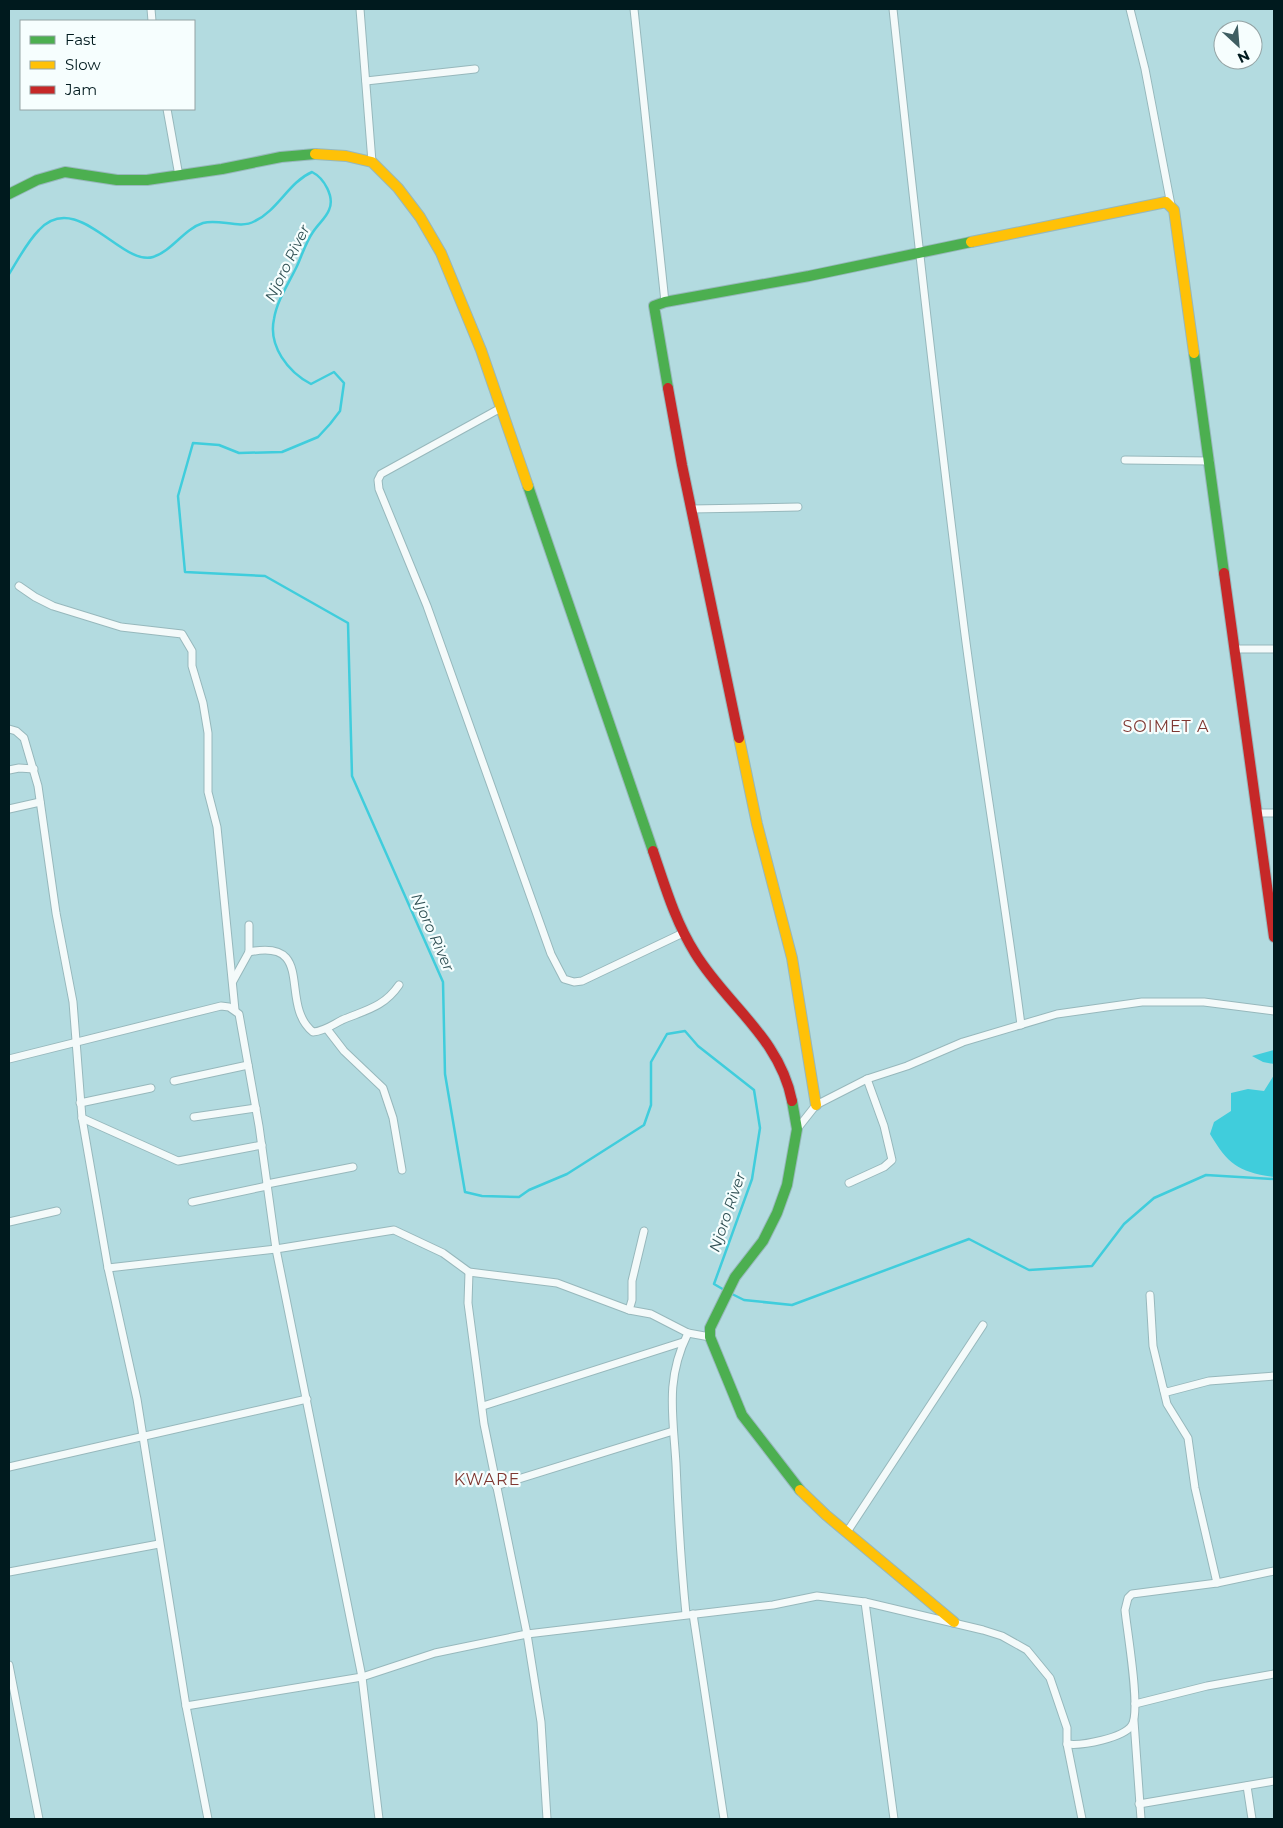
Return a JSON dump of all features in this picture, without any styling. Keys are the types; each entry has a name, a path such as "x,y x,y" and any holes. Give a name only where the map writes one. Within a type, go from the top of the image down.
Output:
{"street":[{"path":"360,9 372,162"},
{"path":"634,9 665,302"},
{"path":"894,9 919,253 964,629 1007,916 1021,1025"},
{"path":"1130,9 1145,69 1171,205 1174,210 1259,813 1274,937"},
{"path":"366,81 475,69"},
{"path":"167,110 179,176"},
{"path":"9,194 37,180 65,172 117,180 147,180 281,157 311,154 346,156 372,162 398,188 420,217 441,253 481,350 499,409 677,922 694,954 776,1055 791,1097 797,1128 786,1185 777,1214 763,1241 735,1277 710,1328 710,1337 742,1415 800,1490 954,1622"},
{"path":"816,1105 792,958 757,824 691,509 654,306 665,302 809,276 1166,202 1171,205"},
{"path":"499,409 381,474 378,480 379,489 427,606 551,954 564,979 574,982 582,980 683,933"},
{"path":"1126,460 1210,461"},
{"path":"691,509 798,507"},
{"path":"19,586 53,606 121,627 182,634 192,651 192,666 203,703 208,733 208,792 217,827 235,1010 241,1021 256,1108 276,1249 362,1677 379,1819"},
{"path":"1235,649 1274,649"},
{"path":"9,729 16,731 24,738 34,768 56,913 73,1002 82,1118 108,1268 130,1365 186,1706 208,1819"},
{"path":"9,770 34,768"},
{"path":"9,809 40,802"},
{"path":"1259,813 1274,813"},
{"path":"233,981 249,952 249,925"},
{"path":"249,952 270,949 286,956 291,964 300,1017 313,1032 327,1029 384,1003 399,985"},
{"path":"797,1128 816,1105 867,1079 907,1066 963,1042 1057,1014 1142,1002 1204,1002 1274,1011"},
{"path":"9,1059 220,1006 229,1006 235,1010"},
{"path":"327,1029 344,1051 383,1088 393,1118 402,1170"},
{"path":"174,1082 248,1065"},
{"path":"849,1183 884,1166 892,1160 884,1126 867,1079"},
{"path":"80,1103 150,1088"},
{"path":"194,1117 256,1108"},
{"path":"82,1118 178,1161 262,1145"},
{"path":"192,1202 354,1167"},
{"path":"9,1222 57,1211"},
{"path":"108,1268 276,1249 394,1230 443,1253 469,1272 557,1283 629,1310 650,1314 688,1333 710,1337"},
{"path":"629,1310 632,1300 632,1281 644,1231"},
{"path":"469,1272 468,1303 482,1406 496,1486 527,1634 541,1722 547,1819"},
{"path":"1150,1295 1153,1346 1167,1404 1188,1438 1195,1488 1217,1583"},
{"path":"847,1532 982,1325"},
{"path":"688,1333 683,1342 671,1391 677,1510 690,1614 724,1819"},
{"path":"482,1406 683,1342"},
{"path":"1164,1390 1167,1392 1209,1382 1274,1376"},
{"path":"9,1467 307,1399"},
{"path":"496,1486 673,1430"},
{"path":"9,1572 159,1544"},
{"path":"1141,1819 1134,1718 1135,1704 1125,1610 1128,1598 1140,1592 1217,1583 1274,1571"},
{"path":"186,1706 362,1677 435,1653 527,1634 773,1605 817,1596 865,1602 954,1622 1002,1636 1027,1650 1054,1686 1067,1728 1067,1744 1082,1819"},
{"path":"865,1602 894,1819"},
{"path":"9,1666 39,1819"},
{"path":"1135,1704 1207,1686 1274,1674"},
{"path":"1067,1744 1081,1746 1117,1734 1131,1727 1134,1718"},
{"path":"1139,1804 1274,1781"},
{"path":"1247,1786 1252,1819"}],"water":[{"path":"1274,1050 1274,1064 1263,1062 1252,1056"},
{"path":"1274,1075 1274,1177 1251,1172 1235,1165 1223,1153 1210,1134 1214,1122 1231,1111 1231,1093 1248,1089 1264,1091"}],"waterway":[{"name":"Njoro River","path":"9,274 39,230 54,220 68,218 84,223 127,251 141,257 153,257 166,250 190,230 203,223 243,224 255,221 270,210 297,182 312,172 324,183 331,199 329,210 308,240 280,298 273,329 277,348 295,373 311,384 334,372 344,383 340,411 318,437 282,452 239,453 219,445 193,443 178,496 185,572 265,576 348,623 352,776 443,982 445,1074 465,1192 482,1196 519,1197 529,1190 567,1174 644,1125 651,1105 651,1062 667,1034 685,1031 698,1046 754,1090 760,1128 752,1179 714,1284 726,1291"},
{"name":"Njoro River","path":"730,1293 744,1300 792,1305 969,1239 1029,1270 1092,1266 1124,1224 1154,1198 1206,1175 1274,1179"}],"traffic: fast":[{"path":"9,194 37,180 65,172 117,180 147,180 222,169 281,157 315,154"},
{"path":"668,388 654,306 665,302 809,276 971,242"},
{"path":"1194,353 1224,573"},
{"path":"528,486 653,851"},
{"path":"792,1101 797,1129 787,1185 777,1213 763,1241 735,1277 710,1328 710,1337 742,1415 800,1490"}],"traffic: slow":[{"path":"315,154 346,156 372,162 398,188 420,217 441,253 481,350 528,486"},
{"path":"971,242 1166,202 1174,210 1194,353"},
{"path":"739,738 757,824 792,958 816,1105"},
{"path":"800,1490 826,1515 954,1622"}],"traffic: jam":[{"path":"668,388 682,465 739,738"},
{"path":"1224,573 1274,937"},
{"path":"653,851 671,903 688,941 708,971 751,1023 776,1058 786,1079 792,1101"}],"district":[{"name":"SOIMET A","path":"1166,726"},
{"name":"KWARE","path":"487,1479"}]}
